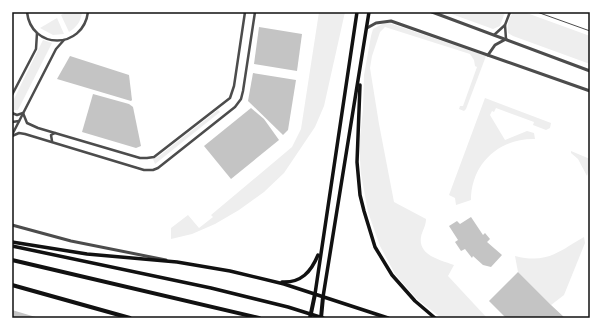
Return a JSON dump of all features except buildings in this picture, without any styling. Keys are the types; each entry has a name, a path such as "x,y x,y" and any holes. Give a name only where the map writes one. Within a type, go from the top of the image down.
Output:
{"highway":[{"path":"12,260 259,318"},
{"path":"12,285 128,318"},
{"path":"310,318 314,296"},
{"path":"322,318 323,298"}],"main road":[{"path":"314,296 357,12"},
{"path":"323,298 369,12"},
{"path":"360,70 357,162 360,195 364,211 376,247 392,275 415,301 435,318"},
{"path":"12,242 87,254 177,262 230,271 274,282 314,296 388,318"},
{"path":"12,246 210,288 288,307 322,318"},
{"path":"274,282 289,282 302,278 311,270 321,248"}],"street":[{"path":"28,12 31,25 37,33 50,40 64,40 74,36 82,29 88,12"},
{"path":"23,114 25,120 30,124 55,133 140,158 151,158 158,155 230,98 234,86 245,12"},
{"path":"12,135 22,133 144,170 153,170 162,165 224,116 238,103 243,91 255,12"},
{"path":"432,12 590,70"},
{"path":"494,35 505,25 510,12"},
{"path":"367,28 376,22 391,21 590,91"},
{"path":"505,25 506,40"},
{"path":"12,95 36,49 37,33"},
{"path":"12,135 56,49 64,40"},
{"path":"488,54 495,45 506,40"},
{"path":"12,113 16,115 23,114"},
{"path":"12,122 19,121"},
{"path":"52,141 51,135 55,133"},
{"path":"12,225 65,240 177,262"}],"lane":[{"path":"539,12 590,31"}],"shaded area":[{"path":"66,12 82,12 78,24 69,32 61,15"},
{"path":"319,12 345,12 324,106 315,127 284,173 264,192 239,210 215,224 192,234 171,239 171,228 188,215 199,228 213,217 211,215 292,147 301,129"},
{"path":"446,12 505,12 500,26 493,29"},
{"path":"514,12 524,12 590,36 590,64 508,33 508,22 510,16"},
{"path":"57,18 64,34 53,35 40,28"},
{"path":"384,23 389,23 486,56 464,111 459,109 460,106 463,106 477,67 475,66 474,60 470,54 385,27 380,32 372,56 370,68 394,202 426,219 421,237 423,249 437,259 454,265 448,276 487,318 442,318 417,299 395,274 380,246 368,212 361,174 359,146 363,110 364,75 373,29"},
{"path":"43,40 52,43 18,110 13,110 12,103"},
{"path":"485,98 551,123 550,128 546,130 533,125 534,122 496,108 494,112 492,111 490,115 505,140 527,131 534,133 535,139 510,143 499,148 482,165 476,175 472,187 471,200 456,205 455,198 449,195"},
{"path":"218,110 220,112 155,164 153,159 159,156"},
{"path":"571,151 590,159 590,166 587,176 578,159 571,153"},
{"path":"584,237 585,243 564,295 551,305 518,272 515,256 536,259 552,255"}]}
